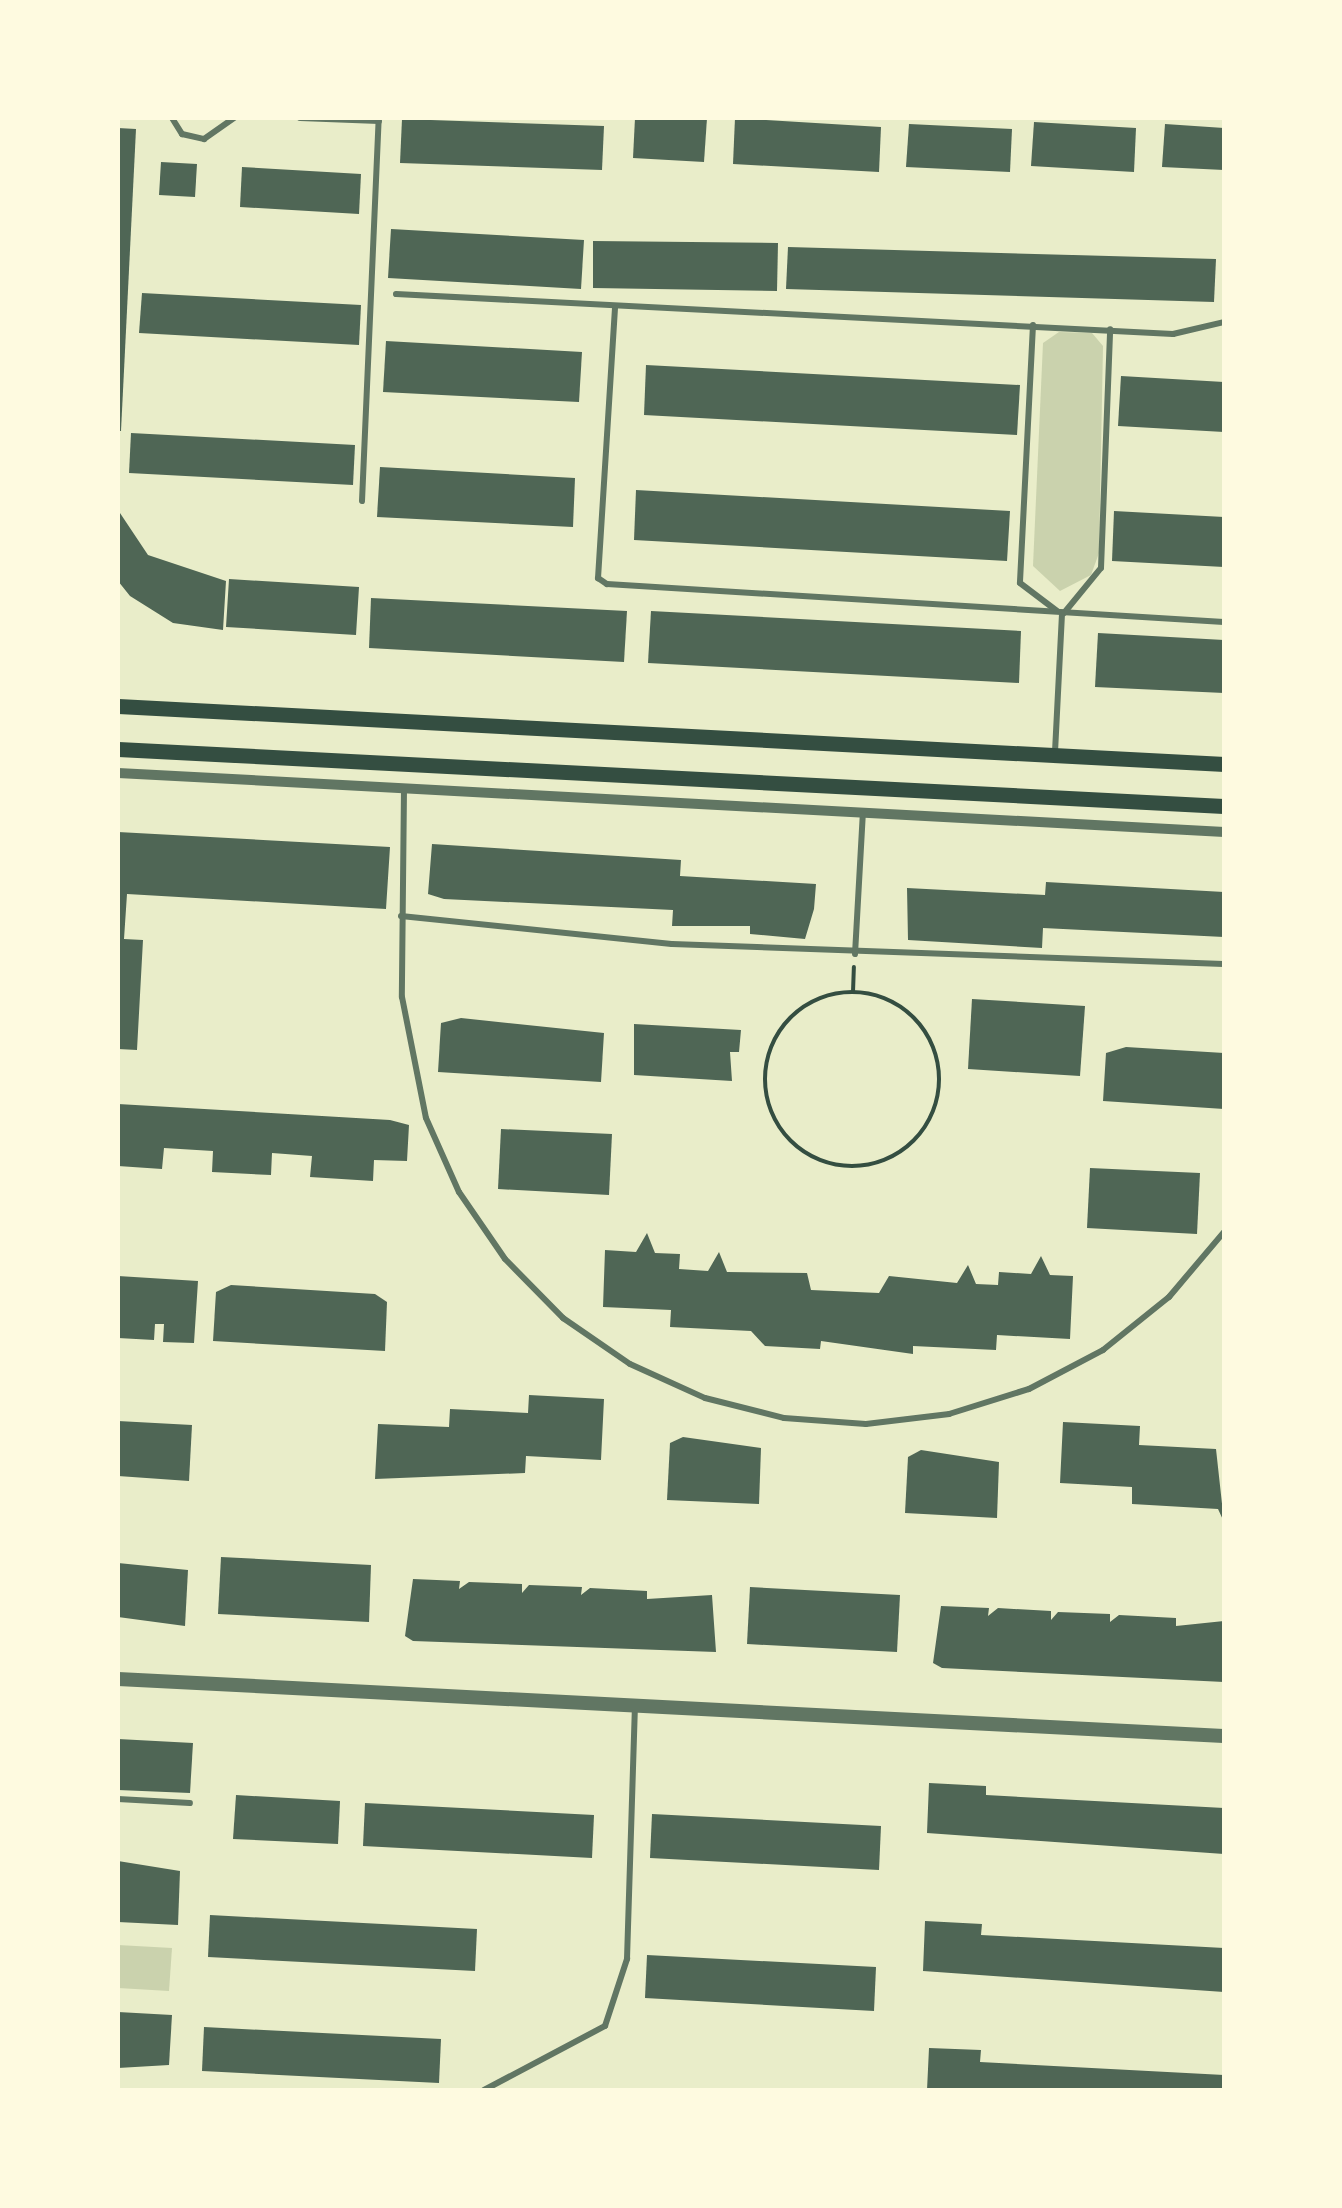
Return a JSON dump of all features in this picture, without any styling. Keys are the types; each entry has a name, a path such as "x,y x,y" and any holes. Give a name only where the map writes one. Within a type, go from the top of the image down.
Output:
{"main road":[{"path":"118,706 1224,764"},
{"path":"118,749 1224,806"}],"street":[{"path":"118,773 1224,832"},
{"path":"118,1679 1224,1736"}],"lane":[{"path":"172,118 182,134 204,139 234,118"},
{"path":"300,118 379,120 362,501"},
{"path":"396,294 1110,330 1196,332 1224,322"},
{"path":"615,308 598,578 1224,622"},
{"path":"1033,324 1020,583 1062,613"},
{"path":"1054,755 1062,613 1092,589 1101,568 1110,330"},
{"path":"404,788 401,916 414,1078 440,1156 480,1227 584,1334 704,1398 784,1418 866,1424 990,1403 1067,1371 1137,1325 1224,1232"},
{"path":"855,954 862,813"},
{"path":"401,916 855,954 1224,964"},
{"path":"484,2090 605,2026 628,1946 635,1705"},
{"path":"118,1799 190,1803"}],"path":[{"path":"852,992 855,954"},
{"path":"852,992 914,1018 933,1048 938,1084 918,1135 888,1157 852,1165 801,1149 776,1122 765,1088 768,1052 786,1022 814,1000 852,992"}],"green space":[{"path":"1059,332 1092,333 1103,346 1099,553 1091,575 1060,591 1033,566 1043,343"},
{"path":"118,1945 172,1948 169,1991 118,1988"}],"building":[{"path":"635,118 707,118 704,162 633,158"},
{"path":"735,118 881,127 879,172 733,164"},
{"path":"402,119 604,126 602,170 400,163"},
{"path":"1034,122 1136,128 1134,172 1031,166"},
{"path":"909,124 1012,129 1010,172 906,167"},
{"path":"1165,124 1224,128 1224,170 1162,167"},
{"path":"118,128 136,129 121,431 118,431"},
{"path":"161,162 197,164 195,197 159,195"},
{"path":"242,167 361,174 359,214 240,207"},
{"path":"391,229 584,240 581,289 388,278"},
{"path":"593,241 778,243 777,291 593,288"},
{"path":"788,247 1216,259 1214,302 786,289"},
{"path":"142,293 361,305 359,345 139,333"},
{"path":"386,341 582,352 579,402 383,392"},
{"path":"646,365 1020,385 1017,435 644,415"},
{"path":"1121,376 1224,382 1224,432 1118,426"},
{"path":"131,433 355,445 353,485 129,473"},
{"path":"380,467 575,478 573,527 377,517"},
{"path":"636,490 1010,511 1007,561 634,540"},
{"path":"118,510 148,555 226,581 223,630 173,623 130,596 118,581"},
{"path":"1114,511 1224,517 1224,567 1112,561"},
{"path":"229,579 359,587 356,635 226,627"},
{"path":"371,598 627,611 624,662 369,648"},
{"path":"651,611 1021,631 1019,683 648,663"},
{"path":"1098,633 1224,640 1224,693 1095,687"},
{"path":"118,832 390,847 386,909 127,894 124,939 143,940 137,1050 118,1049"},
{"path":"432,844 681,860 680,876 816,884 814,909 805,939 750,934 750,926 672,926 673,910 444,899 428,894"},
{"path":"1046,882 1224,892 1224,937 1043,928 1042,948 908,940 907,888 1045,895"},
{"path":"972,999 1085,1006 1080,1076 968,1069"},
{"path":"461,1018 604,1033 601,1082 438,1072 441,1023"},
{"path":"634,1024 741,1030 739,1052 730,1052 732,1081 634,1075"},
{"path":"1126,1047 1224,1053 1224,1109 1103,1101 1106,1053"},
{"path":"118,1104 390,1120 409,1125 407,1161 374,1160 373,1181 310,1177 312,1156 272,1153 271,1175 212,1172 213,1151 164,1148 162,1169 118,1166"},
{"path":"501,1129 612,1134 609,1195 498,1189"},
{"path":"1090,1168 1200,1173 1197,1234 1087,1228"},
{"path":"647,1233 655,1253 680,1254 679,1269 708,1271 719,1252 727,1272 807,1273 811,1290 879,1293 889,1276 957,1283 968,1265 976,1284 998,1285 999,1272 1031,1274 1041,1256 1050,1275 1073,1276 1070,1339 997,1335 996,1350 913,1346 913,1354 821,1341 820,1349 765,1346 751,1331 670,1327 671,1310 603,1307 605,1250 636,1252"},
{"path":"118,1276 198,1281 194,1343 163,1342 164,1324 155,1324 154,1340 118,1338"},
{"path":"231,1285 375,1294 387,1302 385,1351 213,1341 216,1292"},
{"path":"529,1395 604,1399 601,1460 526,1456 525,1473 375,1479 378,1424 449,1427 450,1409 528,1413"},
{"path":"118,1421 192,1425 189,1481 118,1476"},
{"path":"1063,1422 1140,1426 1139,1445 1216,1449 1224,1522 1218,1509 1132,1504 1132,1487 1060,1483"},
{"path":"683,1437 761,1448 759,1504 667,1500 670,1443"},
{"path":"921,1450 999,1462 997,1518 905,1513 908,1457"},
{"path":"221,1557 371,1565 369,1622 218,1614"},
{"path":"118,1563 188,1570 185,1626 118,1617"},
{"path":"413,1579 460,1581 459,1589 469,1582 522,1584 522,1593 529,1585 582,1587 581,1595 590,1588 647,1591 647,1599 712,1595 716,1652 413,1641 405,1636"},
{"path":"750,1587 900,1595 897,1652 747,1644"},
{"path":"941,1606 989,1608 988,1616 998,1608 1051,1611 1051,1620 1058,1612 1110,1614 1110,1622 1119,1615 1176,1618 1176,1626 1224,1621 1224,1682 942,1668 933,1663"},
{"path":"118,1739 193,1743 190,1793 118,1790"},
{"path":"929,1783 986,1786 986,1795 1224,1808 1224,1854 927,1833"},
{"path":"236,1795 340,1801 338,1844 233,1839"},
{"path":"365,1803 594,1815 592,1858 363,1846"},
{"path":"652,1814 881,1826 879,1870 650,1858"},
{"path":"118,1861 180,1871 178,1925 118,1922"},
{"path":"210,1915 477,1929 475,1971 208,1957"},
{"path":"925,1921 982,1924 981,1935 1224,1948 1224,1992 923,1971"},
{"path":"647,1955 876,1967 874,2011 645,1998"},
{"path":"118,2012 172,2015 169,2065 118,2068"},
{"path":"204,2027 441,2039 439,2083 202,2071"},
{"path":"929,2048 981,2050 980,2062 1224,2075 1224,2090 927,2090"}]}
